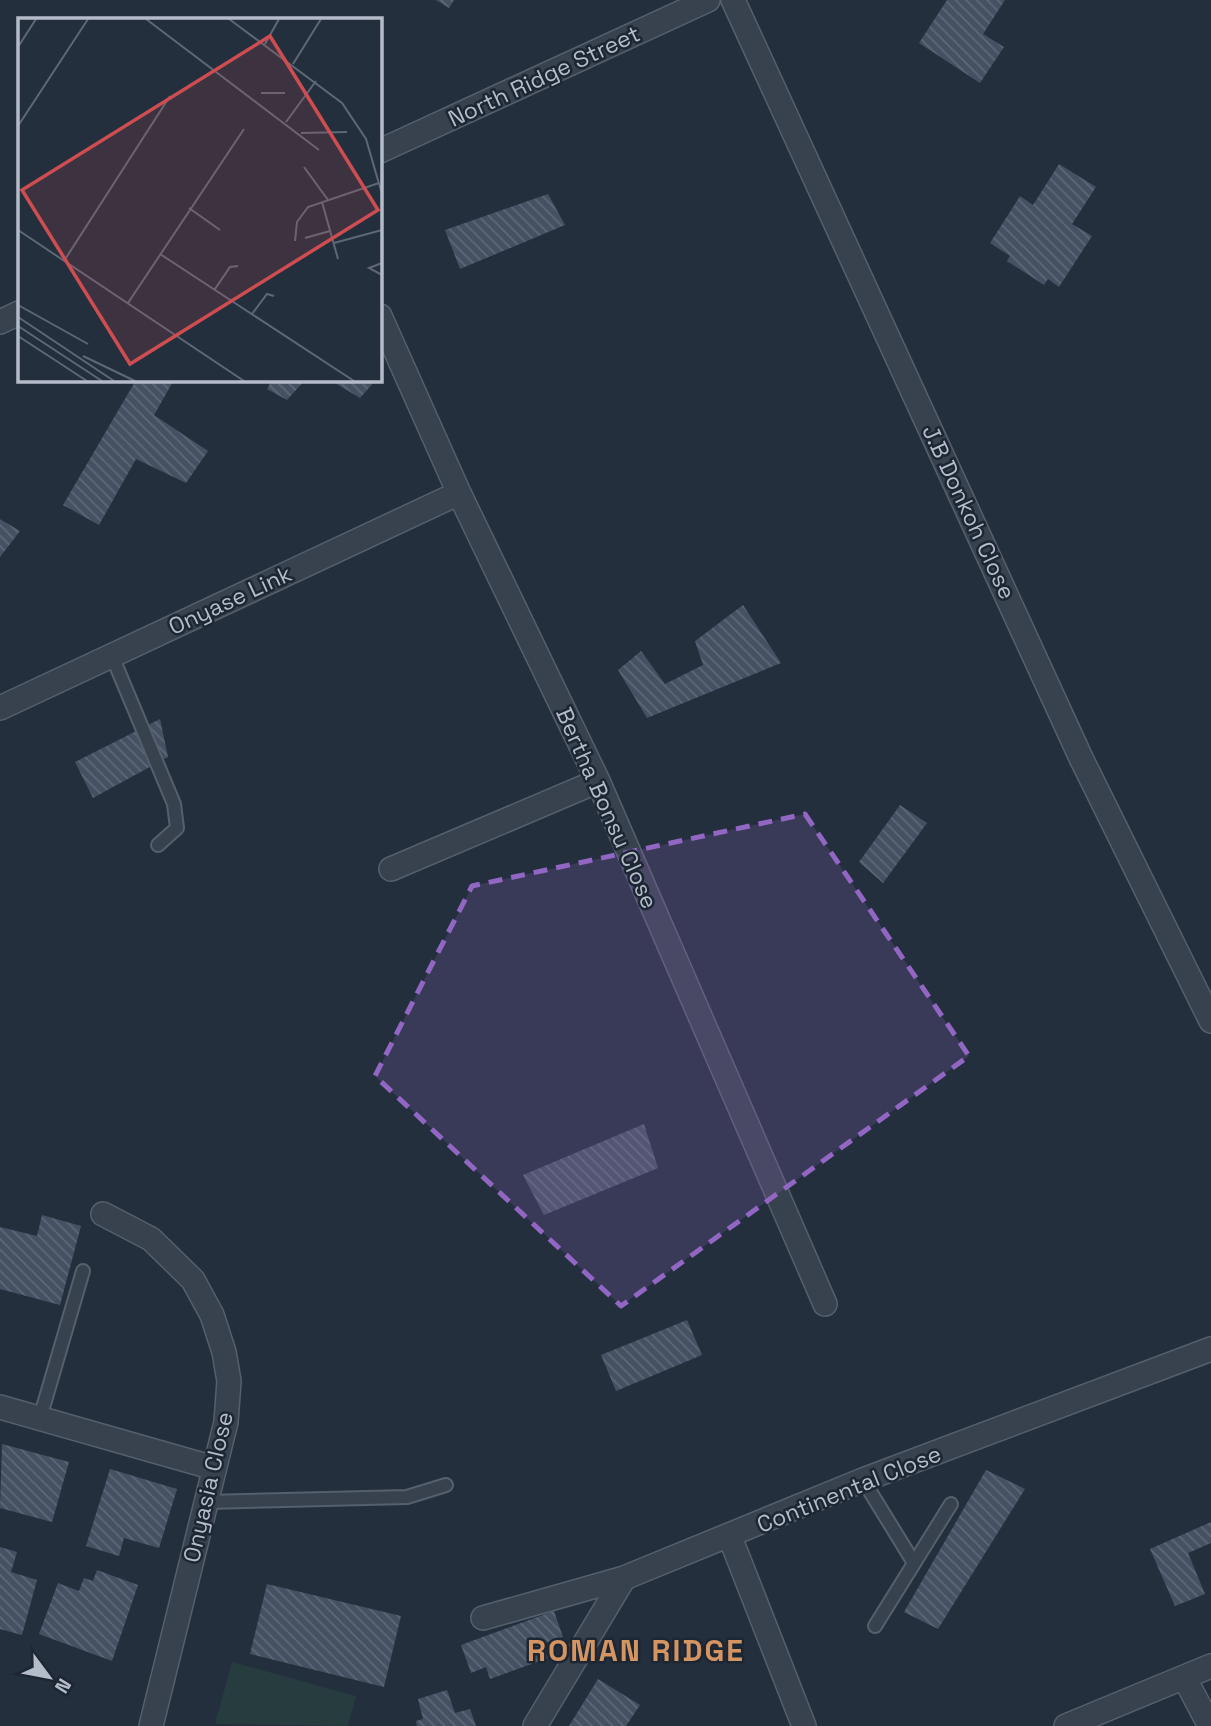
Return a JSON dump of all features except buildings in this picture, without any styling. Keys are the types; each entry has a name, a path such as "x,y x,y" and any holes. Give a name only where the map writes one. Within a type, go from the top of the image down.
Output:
{"street":[{"name":"North Ridge Street","path":"382,150 708,0"},
{"name":"J.B Donkoh Close","path":"733,0 1081,758 1211,1021"},
{"path":"0,321 18,313"},
{"name":"Bertha Bonsu Close","path":"382,320 459,493 598,781 825,1304"},
{"name":"Onyase Link","path":"0,708 459,493"},
{"path":"391,869 598,781"},
{"name":"Onyasia Close","path":"103,1214 151,1239 193,1280 212,1315 229,1381 226,1422 152,1726"},
{"name":"Continental Close","path":"483,1618 624,1578 730,1537 863,1480 1211,1349"},
{"path":"0,1407 214,1468"},
{"path":"730,1537 804,1726"},
{"path":"535,1726 624,1578"},
{"path":"1066,1726 1211,1665"},
{"path":"1184,1677 1210,1726"}],"lane":[{"path":"112,656 174,804 177,828 158,845"},
{"path":"40,1418 83,1270"},
{"path":"863,1480 914,1563"},
{"path":"206,1502 407,1497 446,1485"},
{"path":"875,1626 951,1504"}],"highlighted area":[{"path":"805,814 969,1056 621,1306 375,1076 472,886"}],"green space":[{"path":"232,1662 356,1696 348,1726 215,1724"}],"district":[{"name":"ROMAN RIDGE","path":"636,1650"}]}
